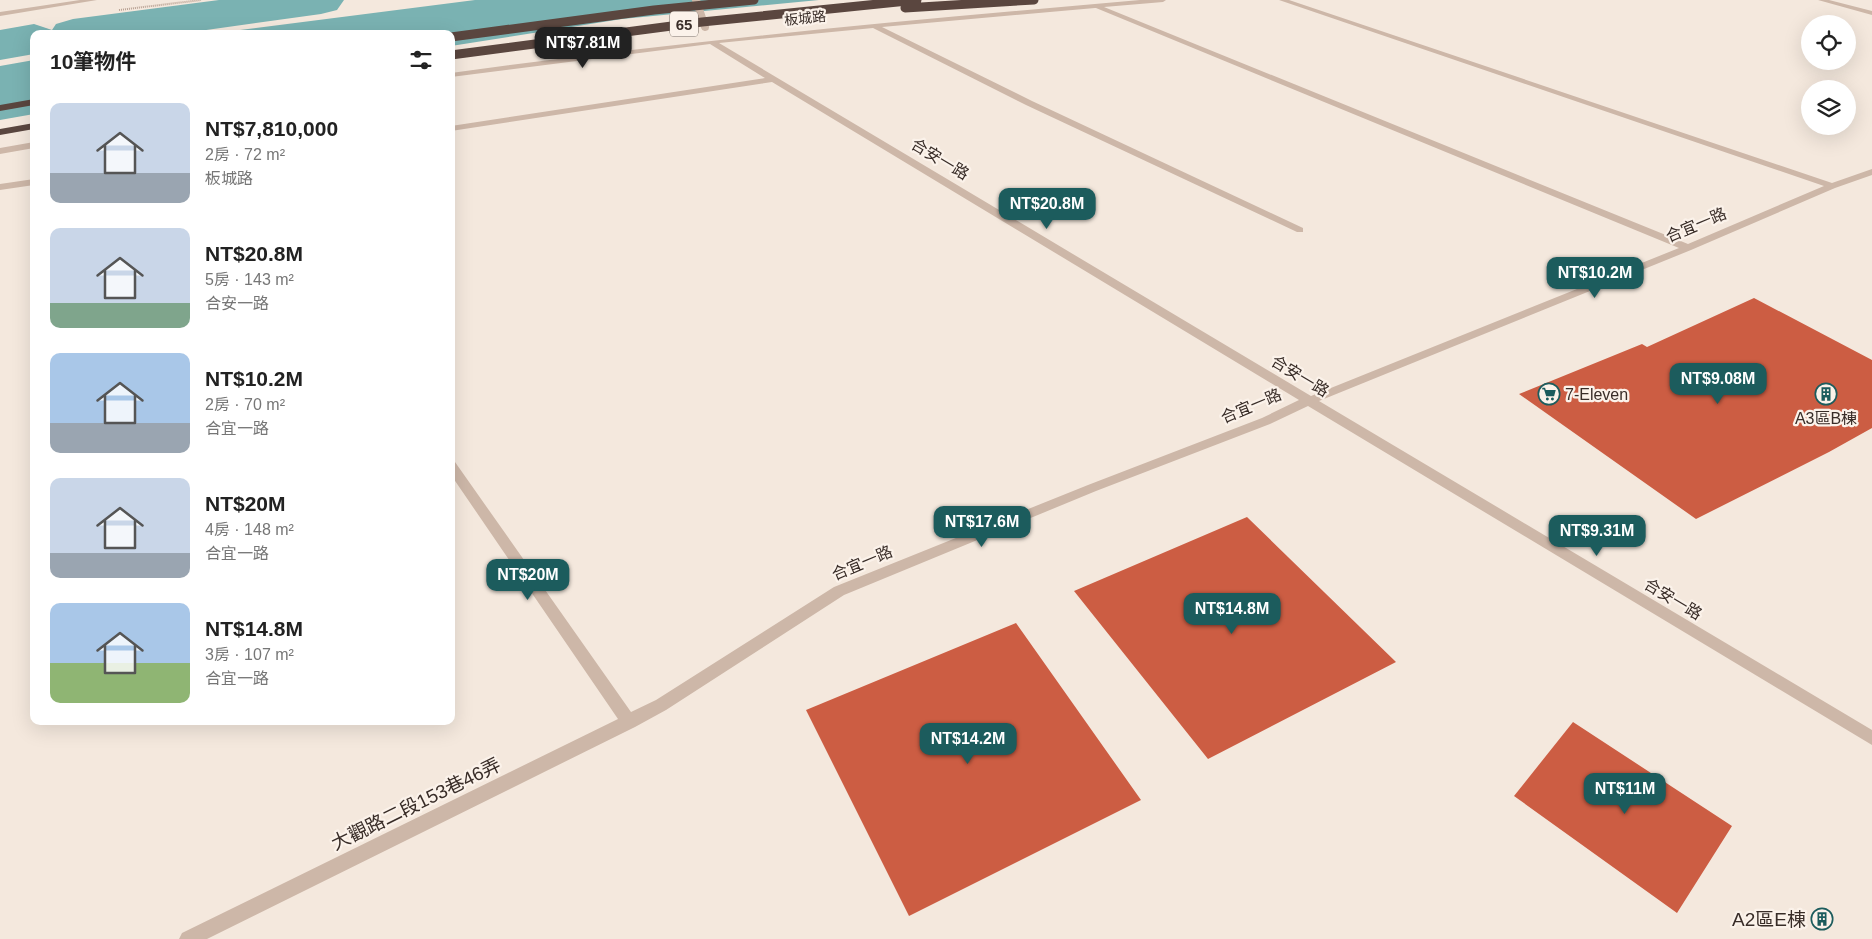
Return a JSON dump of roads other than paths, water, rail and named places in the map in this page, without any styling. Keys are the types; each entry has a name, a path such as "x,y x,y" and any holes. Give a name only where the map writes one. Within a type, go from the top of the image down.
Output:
{"highway":[{"name":"65","path":"455,36 654,10 754,0"},
{"name":"65","path":"455,55 917,0"},
{"path":"703,24 1034,0"},
{"path":"0,108 30,103"},
{"path":"0,132 30,127"}],"street":[{"path":"0,14 94,0"},
{"path":"696,0 711,42"},
{"name":"板城路","path":"455,74 871,24 1163,0"},
{"path":"1282,0 1832,186"},
{"path":"1821,0 1872,13"},
{"path":"1096,6 1688,248"},
{"path":"871,24 1029,103 1300,230"},
{"name":"合安一路","path":"711,42 1872,738"},
{"path":"455,128 515,121 774,79"},
{"path":"0,151 30,146"},
{"name":"合宜一路","path":"661,705 839,591 1092,488 1266,421 1308,401 1688,248 1832,186 1872,172"},
{"path":"0,186 30,182"},
{"path":"455,471 629,722"},
{"name":"大觀路二段153巷46弄","path":"188,939 661,705"}],"water":[{"path":"475,0 819,0 622,19 455,45 455,30 239,30"},
{"path":"30,61 30,115 0,120 0,66"}],"waterway":[{"path":"102,30 321,0"},
{"path":"0,45 30,40"}],"place":[{"name":"7-Eleven","path":"1549,394"},
{"name":"A3區B棟","path":"1826,394"},
{"name":"A2區E棟","path":"1822,919"}]}
